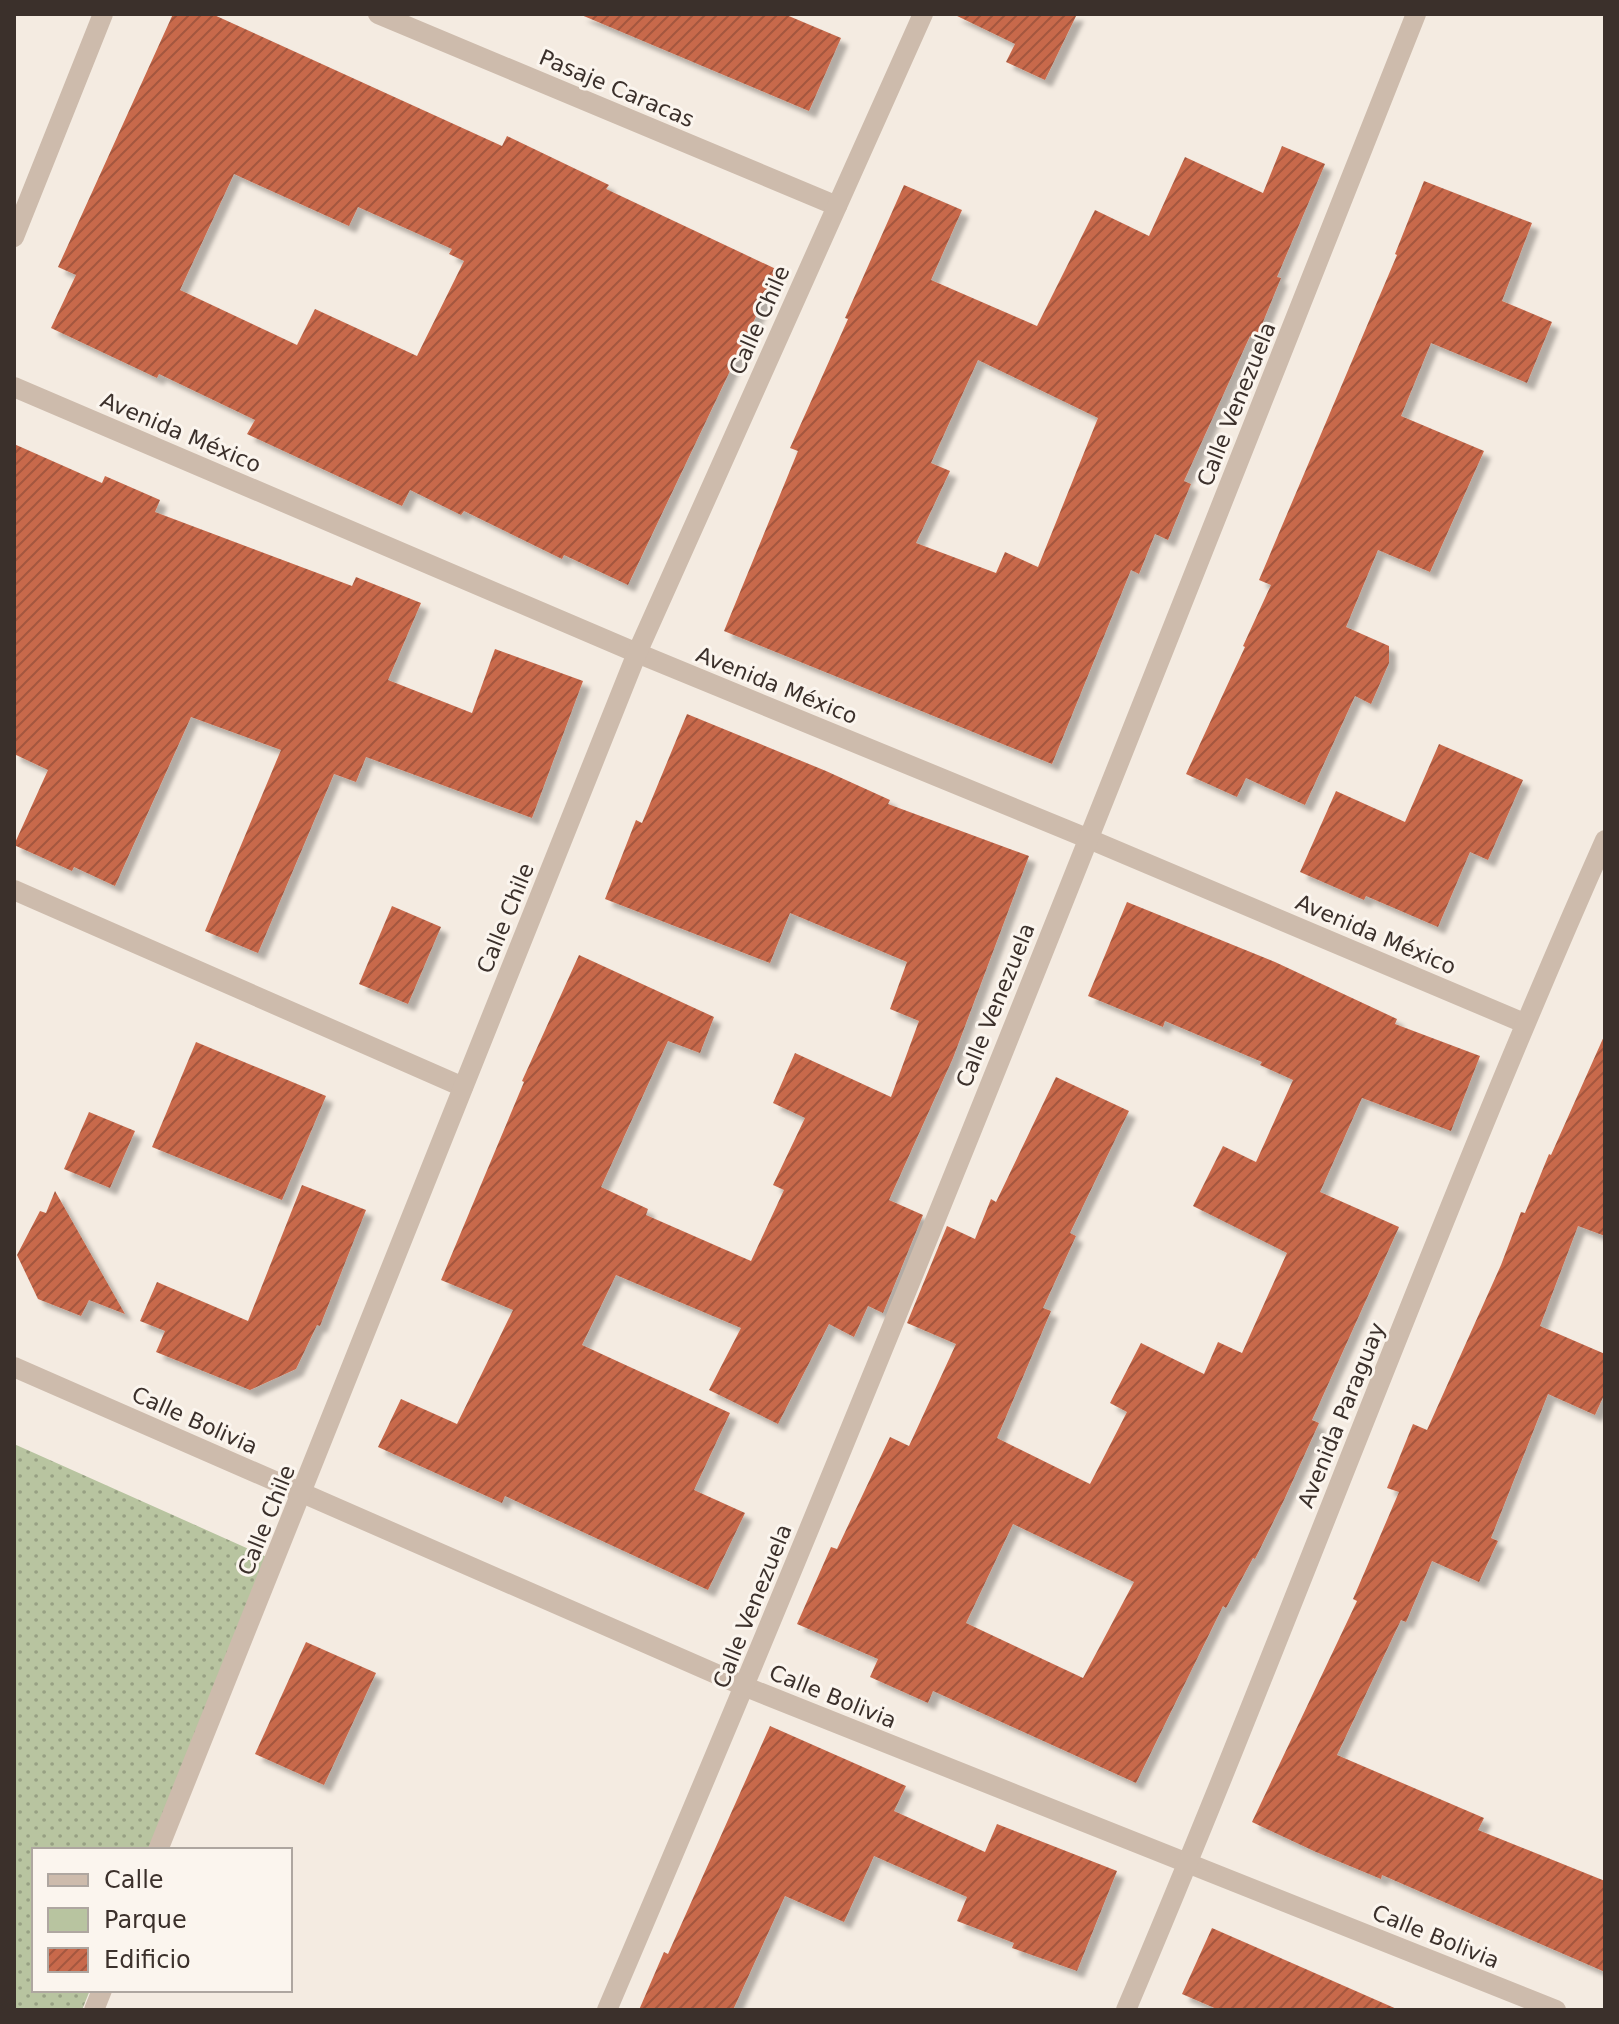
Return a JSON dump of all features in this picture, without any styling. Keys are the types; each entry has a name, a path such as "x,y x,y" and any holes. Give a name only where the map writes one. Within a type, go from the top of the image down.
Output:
{"street":[{"path":"14,237 103,14"},
{"name":"Pasaje Caracas","path":"378,14 837,206"},
{"name":"Calle Chile","path":"159,1848 637,653 923,14"},
{"name":"Calle Venezuela","path":"607,2010 746,1687 1089,839 1416,14"},
{"name":"Avenida México","path":"14,387 637,653 1524,1023"},
{"name":"Avenida Paraguay","path":"1126,2010 1189,1862 1524,1023 1605,840"},
{"path":"14,890 463,1087"},
{"name":"Calle Bolivia","path":"14,1367 746,1687 1556,2010"}],"green space":[{"path":"14,1444 269,1558 149,1848 32,1848 32,1992 89,1992 82,2010 14,2010"}],"building":[{"path":"173,14 212,14 502,146 507,136 609,185 606,189 778,270 628,585 564,555 562,559 464,511 461,515 410,490 402,506 247,434 255,420 159,374 157,378 51,328 76,275 58,267","holes":["234,174 349,226 358,207 452,249 449,254 464,261 417,356 315,309 297,345 180,290"]},
{"path":"579,14 784,14 841,38 809,111"},
{"path":"953,14 1077,14 1045,80 1006,62 1015,44"},
{"path":"1282,146 1325,164 1277,277 1281,278 1256,339 1250,336 1184,481 1191,484 1168,540 1155,534 1139,574 1131,570 1052,764 724,631 798,451 790,448 904,185 962,210 931,280 1037,326 1095,210 1149,236 1185,157 1263,193","holes":["978,360 1098,418 1038,567 1005,552 996,573 916,543 950,471 931,463"]},
{"path":"1424,181 1532,223 1502,301 1552,322 1527,383 1431,343 1401,416 1484,451 1430,572 1378,550 1346,627 1389,646 1389,663 1371,704 1355,696 1305,805 1246,778 1237,797 1186,774 1271,585 1259,580 1397,255"},
{"path":"14,444 102,483 105,476 160,500 155,512 352,586 356,577 421,603 388,680 472,713 495,649 583,681 532,818 366,757 356,782 334,774 258,953 205,931 281,750 191,717 115,886 14,845 48,770 14,754"},
{"path":"687,714 826,771 890,800 888,804 1029,856 953,1058 889,1200 923,1215 883,1313 868,1306 854,1337 829,1324 778,1424 709,1390 741,1328 616,1275 582,1345 730,1413 694,1490 745,1513 708,1590 505,1496 502,1503 378,1447 401,1399 457,1424 513,1310 441,1280 522,1081 579,955 714,1017 700,1053 668,1041 601,1187 648,1209 646,1215 751,1261 784,1190 773,1185 805,1118 773,1103 795,1053 891,1097 919,1021 890,1009 907,962 790,913 770,963 605,899 636,820 642,823"},
{"path":"1439,744 1523,780 1488,860 1470,852 1438,927 1300,872 1336,791 1405,822"},
{"path":"1127,902 1275,962 1397,1019 1395,1024 1480,1056 1451,1131 1362,1098 1320,1192 1399,1227 1312,1420 1319,1423 1284,1500 1255,1559 1226,1608 1223,1606 1136,1783 933,1691 928,1703 870,1677 878,1659 797,1624 831,1547 837,1549 890,1437 909,1446 956,1344 907,1323 947,1226 975,1239 991,1199 996,1202 1056,1077 1129,1111 1070,1233 1076,1236 1043,1308 1051,1311 997,1438 1090,1484 1127,1412 1110,1403 1141,1343 1204,1374 1218,1342 1242,1353 1287,1253 1193,1206 1223,1146 1256,1162 1293,1080 1260,1065 1262,1062 1165,1021 1163,1027 1088,996","holes":["1013,1524 1134,1582 1083,1678 966,1623"]},
{"path":"392,906 441,927 408,1004 359,984"},
{"path":"1605,1034 1605,1236 1578,1226 1540,1326 1605,1354 1605,1393 1595,1415 1548,1394 1491,1538 1498,1541 1479,1582 1432,1561 1406,1622 1401,1620 1337,1755 1484,1818 1478,1830 1605,1881 1605,1972 1382,1875 1381,1879 1316,1852 1252,1822 1357,1601 1353,1599 1399,1492 1387,1488 1413,1424 1427,1430 1501,1265 1521,1212 1525,1213"},
{"path":"196,1042 326,1096 282,1200 152,1147"},
{"path":"89,1112 135,1131 110,1188 64,1169"},
{"path":"302,1185 366,1210 320,1326 317,1325 296,1369 250,1390 156,1352 165,1331 140,1321 157,1282 248,1321"},
{"path":"55,1191 125,1314 89,1300 81,1316 38,1299 17,1255 40,1211 46,1213"},
{"path":"306,1642 376,1673 324,1785 255,1754"},
{"path":"770,1726 906,1786 894,1811 985,1852 997,1824 1117,1871 1077,1971 1012,1948 1014,1943 957,1921 967,1897 874,1856 844,1922 785,1896 733,2010 639,2010 664,1952 668,1954"},
{"path":"1212,1928 1399,2010 1219,2010 1182,1994"}]}
